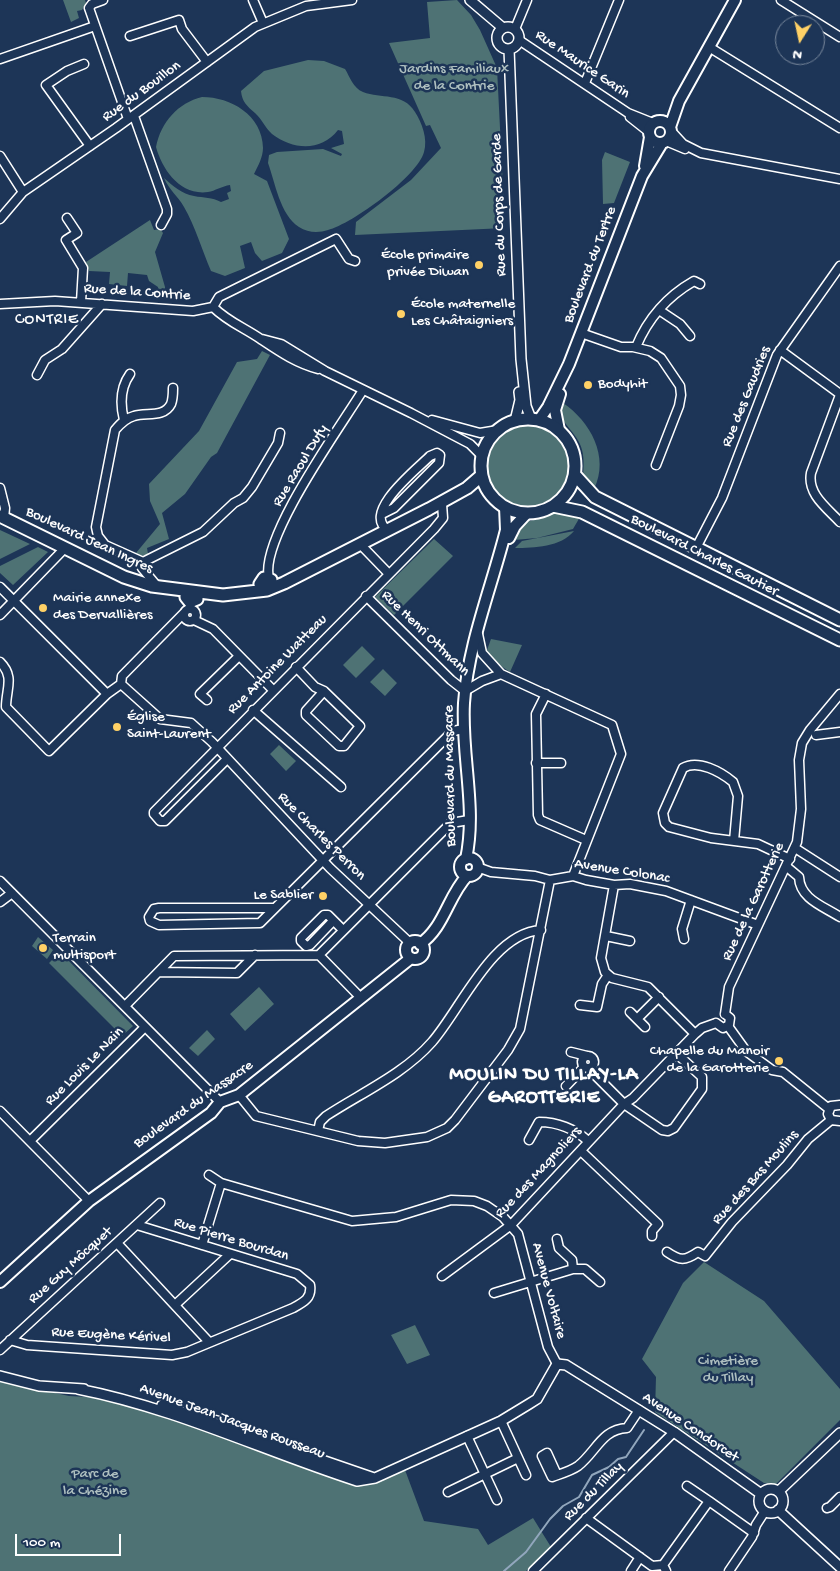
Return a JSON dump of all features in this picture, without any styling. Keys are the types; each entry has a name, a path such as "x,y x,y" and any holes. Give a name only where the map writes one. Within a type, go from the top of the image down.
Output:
{"main road":[{"name":"Boulevard du Tertre","path":"642,176 668,136 679,101 735,0"},
{"name":"Boulevard du Tertre","path":"535,420 548,407 569,364 642,176 653,128 679,101"},
{"path":"666,122 668,136 655,142 653,128 666,122"},
{"name":"Boulevard du Tertre","path":"559,430 556,410 569,364"},
{"path":"535,420 559,430 573,451 575,475 567,493 553,506 538,512 527,513 505,507 488,491 482,475 482,456 488,442 498,430 515,421 535,420"},
{"name":"Boulevard Jean Ingres","path":"2,517 124,577 163,589 191,606 216,595 247,591 266,582 290,579 429,509 467,488 482,475"},
{"name":"Boulevard Charles Gautier","path":"575,475 595,497 840,620"},
{"name":"Boulevard Jean Ingres","path":"429,509 469,492 488,491"},
{"name":"Boulevard Charles Gautier","path":"553,506 582,512 840,640"},
{"name":"Boulevard du Massacre","path":"466,859 469,848 469,820 464,729 466,691 470,660 506,530 505,507"},
{"name":"Boulevard du Massacre","path":"494,577 511,531 527,513"},
{"path":"415,944 423,950 421,956 411,958 406,950 415,944 427,939 441,921 459,886 467,876 474,874 478,867 474,860 466,859 460,866 463,873 467,876"},
{"name":"Boulevard du Massacre","path":"0,1282 89,1201 211,1113 220,1102 239,1095 411,958"}],"street":[{"path":"103,0 92,4 89,8 167,208 167,214 161,225"},
{"path":"253,0 263,23"},
{"name":"Rue du Bouillon","path":"0,219 23,192 131,118 255,26 306,3 352,0"},
{"path":"470,0 503,28"},
{"path":"515,28 527,0"},
{"path":"584,83 619,0"},
{"path":"781,0 840,37"},
{"path":"130,36 180,20 182,29 207,62"},
{"path":"0,59 95,26"},
{"path":"508,26 515,28 519,33 519,40 515,47 509,49 501,46 498,41 498,33 508,26"},
{"name":"Rue Maurice Garin","path":"519,40 628,114 653,128"},
{"path":"709,47 840,128"},
{"name":"Rue du Corps de Garde","path":"509,49 521,359 526,406 535,420"},
{"path":"84,64 67,71 46,85 90,146"},
{"path":"668,136 677,139 690,149 840,179"},
{"path":"0,156 23,192"},
{"path":"67,218 77,233 66,240 83,268 81,302"},
{"path":"355,261 349,259 336,239 223,295 214,307 229,321 262,339 281,344 325,371 470,444 482,456"},
{"name":"Rue des Gaudries","path":"696,548 722,498 780,350 840,266"},
{"path":"636,347 645,325 677,291 694,281 700,284"},
{"name":"Rue de la Contrie","path":"0,304 55,301 193,311 214,307"},
{"path":"37,375 45,360 62,349 102,304"},
{"path":"659,310 680,324 690,336"},
{"path":"581,333 620,347 636,347 650,351 661,358 681,390 679,406 656,465"},
{"path":"780,350 840,394 811,473 810,482 815,495 840,522"},
{"name":"Rue du Corps de Garde","path":"515,421 520,400 518,383 521,359"},
{"path":"124,420 120,407 124,382 130,374"},
{"path":"163,589 142,565 105,545 98,536 96,527 115,430 124,420 136,415 158,413 167,408 171,403 173,388"},
{"name":"Rue Raoul Dufy","path":"266,582 269,560 294,499 364,390"},
{"path":"411,413 474,432 486,433 498,430"},
{"path":"124,577 137,572 142,565 203,532 234,503 243,498 252,487 278,444 280,433"},
{"path":"382,514 394,508 439,463 440,455 433,454 383,503 382,514 383,526 388,530"},
{"path":"0,488 5,508 2,517"},
{"name":"Rue Antoine Watteau","path":"226,760 165,821 160,821 154,814 253,710 440,523 444,516 442,504"},
{"path":"360,544 389,574"},
{"path":"0,615 65,548"},
{"path":"0,587 107,694"},
{"name":"Rue Henri Ottmann","path":"366,596 451,680 466,691"},
{"path":"0,662 6,668 10,680 6,707 49,751 107,694 121,684 122,676 191,606 273,690"},
{"path":"478,634 482,653 500,674 612,725 621,754 573,876"},
{"path":"207,700 200,694 239,656"},
{"path":"296,667 315,688 324,692 360,726 344,746 339,746 306,715 306,711 324,692"},
{"path":"466,691 482,681 500,674"},
{"name":"Rue Charles Perron","path":"121,684 160,719 191,723 323,860 368,904 415,944"},
{"path":"546,694 536,714 538,815 540,820 586,840"},
{"name":"Rue de la Garotterie","path":"725,1014 730,987 795,848 802,809 799,769 801,748 806,736 837,704 840,694"},
{"path":"253,710 341,787"},
{"path":"274,908 159,908 154,909 149,917 150,920 159,925 255,925 260,923 452,731 464,729"},
{"path":"816,735 840,732"},
{"path":"536,763 561,763"},
{"path":"734,841 738,796 733,782 700,765 690,764 683,768 663,813 665,823 675,830 683,832 769,848 788,863 799,877 800,888 804,894 840,917"},
{"path":"319,955 451,823 469,820"},
{"path":"795,848 840,877"},
{"name":"Avenue Colonac","path":"478,867 490,872 536,876 550,880 573,876 614,885 630,884 666,891 758,926"},
{"path":"239,1095 256,1116 358,1141 385,1143 427,1137 447,1128 517,1036 524,1018 550,880"},
{"name":"Rue Louis Le Nain","path":"1,884 145,1027 30,1141"},
{"path":"614,885 601,958 602,967 608,976 644,985 695,1034"},
{"path":"0,902 12,893"},
{"path":"684,939 682,928 692,900"},
{"path":"334,920 343,930"},
{"path":"318,1131 320,1122 326,1116 401,1069 432,1043 480,974 495,956 526,933 541,930"},
{"path":"606,936 630,941"},
{"path":"159,972 237,973 255,955"},
{"path":"125,1006 174,956 319,955 361,998"},
{"path":"580,1006 597,1007 602,984 608,976"},
{"path":"637,1019 659,998"},
{"path":"630,1012 645,1026"},
{"path":"725,1014 730,1020 728,1026 721,1027 716,1023 718,1016 725,1014"},
{"name":"Rue des Magnoliers","path":"442,1276 511,1225 581,1151 588,1141 695,1034 702,1028 716,1023"},
{"path":"728,1026 746,1051 772,1070 783,1072 829,1108"},
{"path":"145,1027 220,1102"},
{"path":"566,1086 594,1062 592,1057 571,1052"},
{"path":"586,1068 624,1104 662,1130 668,1131 674,1128 702,1089 704,1083 702,1077 676,1053"},
{"path":"829,1108 833,1105 840,1105"},
{"path":"829,1108 828,1116 831,1120 840,1122"},
{"path":"0,1111 89,1201"},
{"name":"Rue des Bas Moulins","path":"668,1252 677,1259 683,1260 698,1252 705,1256 732,1222 787,1166 808,1139 831,1120"},
{"path":"528,1140 539,1122 551,1122 580,1133 588,1141"},
{"path":"581,1151 658,1224 652,1231 652,1236"},
{"path":"209,1175 220,1182 352,1221 396,1217 451,1200 474,1200 487,1206 511,1225"},
{"path":"202,1246 220,1182"},
{"name":"Rue Guy Môcquet","path":"0,1350 160,1203"},
{"name":"Rue Pierre Bourdan","path":"137,1225 297,1274 307,1280 311,1289"},
{"name":"Avenue Voltaire","path":"511,1225 520,1240 548,1347 557,1364"},
{"path":"557,1239 559,1248 572,1260 573,1269"},
{"path":"117,1243 209,1342"},
{"path":"175,1305 230,1254"},
{"path":"494,1293 573,1269 584,1269 600,1282"},
{"name":"Rue Eugène Kérivel","path":"10,1340 27,1345 156,1355 187,1352 305,1302 310,1295 311,1289"},
{"name":"Avenue Condorcet","path":"557,1364 566,1365 602,1386 674,1432 761,1494"},
{"name":"Avenue Jean-Jacques Rousseau","path":"0,1376 39,1386 78,1389 152,1407 357,1482 374,1478 467,1436 501,1420 537,1399 557,1364"},
{"path":"557,1475 578,1466 609,1432 627,1428 639,1410"},
{"path":"501,1420 526,1475"},
{"name":"Rue du Tillay","path":"533,1571 674,1432"},
{"path":"779,1491 840,1433"},
{"path":"467,1436 498,1500"},
{"path":"448,1492 518,1458"},
{"path":"687,1486 754,1533"},
{"path":"769,1489 779,1491 783,1498 778,1510 772,1513 765,1511 759,1504 761,1494 769,1489"},
{"path":"827,1508 840,1496"},
{"path":"586,1518 652,1566 664,1568 709,1501"},
{"path":"778,1510 839,1565"},
{"path":"729,1571 754,1533 756,1525 765,1511"},
{"path":"631,1571 640,1557"}],"green space":[{"path":"63,0 85,0 86,3 82,10 77,11 79,18 71,22"},
{"name":"Jardins Familiaux de la Contrie","path":"457,0 471,15 480,30 497,68 505,228 355,235 356,222 411,180 441,148 430,125 426,126 389,43 430,38 427,2"},
{"path":"308,60 324,61 345,69 354,85 363,92 404,101 418,116 424,131 425,142 424,152 419,162 383,198 339,226 317,232 299,227 287,215 279,198 268,163 269,155 277,152 323,149 341,156 342,154 331,148 344,144 342,131 338,130 331,137 315,145 298,146 289,143 270,132 245,103 241,91 264,71"},
{"path":"202,97 224,100 234,104 251,117 257,126 263,148 254,174 267,181 289,239 282,253 262,261 255,253 251,242 240,246 245,268 225,276 211,271 188,214 164,178 174,187 186,193 221,202 229,199 227,193 231,191 230,185 208,192 189,190 168,172 156,147 162,129 172,115 185,104"},
{"path":"605,152 630,162 614,203 603,204 602,160"},
{"path":"150,220 154,230 160,229 163,233 155,252 165,287 165,297 159,297 158,287 149,281 147,275 128,273 127,286 109,284 110,272 89,271 86,262"},
{"path":"262,351 270,355 217,453 211,457 185,494 162,513 169,539 147,548 148,554 139,555 136,553 160,524 150,501 149,484 199,431 237,362 257,359"},
{"path":"563,403 581,420 595,441 600,465 594,489 583,477 584,466 580,444 561,418"},
{"path":"520,426 536,426 557,437 568,458 568,474 557,495 536,506 520,506 506,500 494,488 488,474 488,458 494,444 506,432"},
{"path":"557,512 580,517 573,529 537,538 514,540 525,522"},
{"path":"0,530 30,544 0,559"},
{"path":"574,531 562,540 547,546 515,548 522,541"},
{"path":"434,539 453,556 394,615 375,597"},
{"path":"38,547 48,552 13,585 0,573 0,566"},
{"path":"491,639 522,645 510,672 492,660 487,650"},
{"path":"362,646 375,659 356,678 343,665"},
{"path":"383,669 397,683 385,696 370,682"},
{"path":"279,745 296,761 286,771 270,754"},
{"name":"Terrain multisport","path":"38,937 53,950 47,959 32,946"},
{"path":"60,952 133,1026 122,1036 49,963"},
{"path":"259,987 274,1004 245,1031 230,1014"},
{"path":"207,1030 215,1039 198,1056 189,1048"},
{"name":"Cimetière du Tillay","path":"704,1262 764,1301 840,1389 840,1420 776,1484 764,1483 655,1412 656,1377 642,1359 683,1283"},
{"path":"415,1325 430,1355 407,1364 391,1335"},
{"name":"Parc de la Chézine","path":"0,1379 9,1383 69,1396 108,1398 152,1409 193,1427 361,1486 375,1483 405,1470 424,1521 478,1529 488,1545 533,1518 551,1547 526,1571 0,1571"}],"waterway":[{"path":"504,1571 526,1552 550,1519 563,1506 579,1497 592,1475 609,1467 618,1459 626,1457 644,1430"}],"place":[{"name":"École primaire privée Diwan","path":"479,265"},
{"name":"École maternelle Les Châtaigniers","path":"401,314"},
{"name":"Bodyhit","path":"588,385"},
{"name":"Mairie annexe des Dervallières","path":"43,608"},
{"name":"Église Saint-Laurent","path":"117,727"},
{"name":"Le Sablier","path":"323,896"},
{"name":"Terrain multisport","path":"43,948"},
{"name":"Chapelle du Manoir de la Garotterie","path":"779,1061"}],"district":[{"name":"CONTRIE","path":"47,321"},
{"name":"MOULIN DU TILLAY-LA GAROTTERIE","path":"544,1088"}]}
